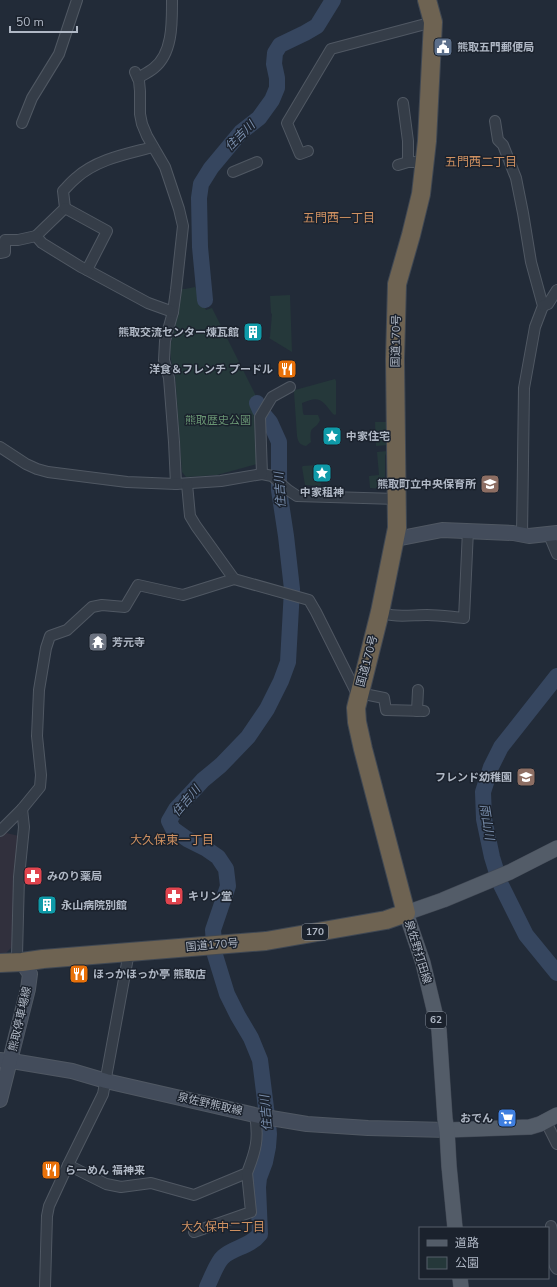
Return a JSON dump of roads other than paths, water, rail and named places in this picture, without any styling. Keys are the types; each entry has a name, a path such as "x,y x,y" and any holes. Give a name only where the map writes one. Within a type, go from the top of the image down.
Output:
{"highway":[{"name":"国道170号","path":"0,963 266,940 386,920 406,913 360,734 356,708 358,694 380,612 396,538 397,499 395,353 397,284 422,194 410,163 427,141 433,22 427,0"}],"main road":[{"path":"396,538 442,530 513,533 529,536 553,534"},
{"name":"泉佐野打田線","path":"455,1227 438,1030 423,963 406,913 443,900 510,872 557,848"},
{"name":"熊取停車場線","path":"0,1100 5,1060 28,989 30,974 22,962"},
{"name":"泉佐野熊取線","path":"5,1060 72,1071 106,1081 257,1115 307,1124 447,1130"},
{"path":"447,1130 524,1128 551,1118"}],"street":[{"path":"22,123 32,98 59,54 77,0"},
{"path":"172,0 171,33 162,59 154,69 136,75 140,91 140,114 142,124 147,136 165,167 183,226 172,312 165,341 164,360 170,378 176,484"},
{"path":"308,151 300,154 287,123 331,49 433,22"},
{"path":"403,103 410,163"},
{"path":"495,121 498,140 503,145 516,178 531,262 543,306 535,327 524,388 522,535"},
{"path":"65,208 63,191 76,177 113,157 153,147"},
{"path":"234,172 257,162"},
{"path":"0,253 5,252 5,240 18,240 36,236 65,208"},
{"path":"65,208 107,232 87,270"},
{"path":"36,236 42,243 81,267 148,303 172,312"},
{"path":"543,306 548,304 557,290"},
{"path":"267,475 262,413 272,397 290,388"},
{"path":"0,447 26,464 48,472 126,482 176,484 221,481 267,475 297,496 397,499"},
{"path":"187,484 190,516 234,579"},
{"path":"380,612 385,614 407,616 427,615 464,618 468,530"},
{"path":"553,534 557,554"},
{"path":"0,831 22,809 40,787 41,775 36,736 39,690 46,648 50,636 68,630 92,607 102,604 125,607 138,585 183,595 234,579 309,600 358,694 384,698 386,710 421,711 418,690"},
{"path":"22,809 24,827 20,877 17,955 22,962"},
{"path":"45,1287 47,1216 49,1206 104,1094 129,952"},
{"path":"194,1232 251,1212 247,1173 257,1143 257,1115"},
{"path":"551,1118 557,1144"},
{"path":"68,1165 106,1184 121,1187 151,1183 194,1196 247,1173"},
{"path":"551,1226 555,1246 555,1267 557,1269"}],"waterway":[{"name":"住吉川","path":"205,300 200,247 199,198 201,184 211,168 241,132 259,118 272,100 277,88 277,78 274,64 275,53 280,45 317,26 333,0"},
{"name":"住吉川","path":"207,1287 221,1259 232,1251 252,1242 260,1234 258,1187 259,1178 265,1162 269,1134 260,1060 251,1038 227,994 215,955 213,930 228,886 226,869 218,857 173,829 169,821 176,809 203,780 221,765 248,737 267,709 281,681 288,662 292,589 279,490 279,442 270,422 260,410 257,403"},
{"name":"雨山川","path":"557,676 501,747 491,767 483,792 484,819 492,857 500,883 526,935 557,973"}],"place":[{"name":"熊取五門郵便局","path":"443,47"},
{"name":"熊取交流センター煉瓦館","path":"253,332"},
{"name":"洋食＆フレンチ プードル","path":"287,369"},
{"name":"中家住宅","path":"332,436"},
{"name":"中家租神","path":"322,473"},
{"name":"熊取町立中央保育所","path":"490,484"},
{"name":"芳元寺","path":"98,642"},
{"name":"フレンド幼稚園","path":"526,777"},
{"name":"みのり薬局","path":"33,876"},
{"name":"キリン堂","path":"174,896"},
{"name":"永山病院別館","path":"47,905"},
{"name":"ほっかほっか亭 熊取店","path":"79,974"},
{"name":"おでん","path":"507,1118"},
{"name":"らーめん 福神来","path":"51,1170"}],"district":[{"name":"五門西二丁目","path":"481,162"},
{"name":"五門西一丁目","path":"339,218"},
{"name":"大久保東一丁目","path":"172,840"},
{"name":"大久保中二丁目","path":"223,1227"}],"park label":[{"name":"熊取歴史公園","path":"218,420"}]}
